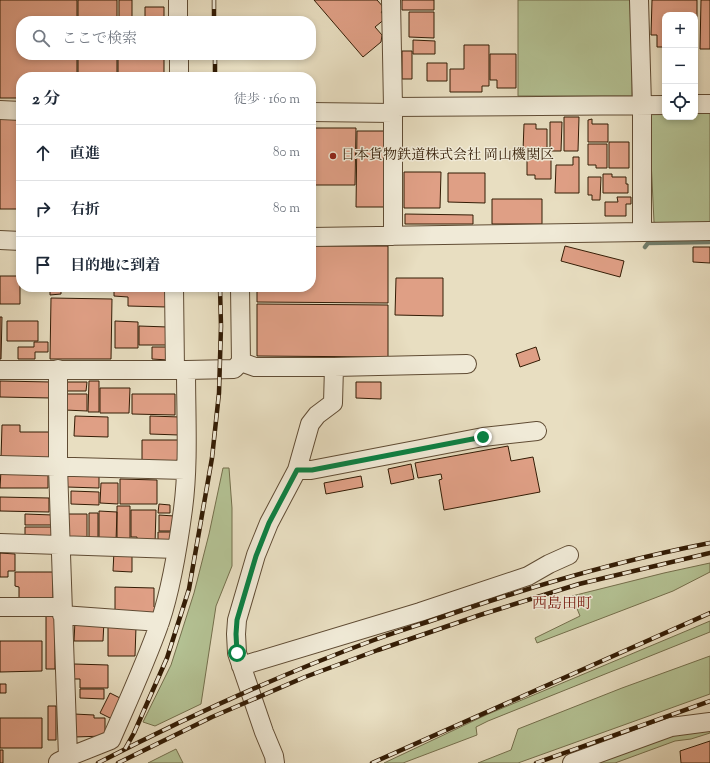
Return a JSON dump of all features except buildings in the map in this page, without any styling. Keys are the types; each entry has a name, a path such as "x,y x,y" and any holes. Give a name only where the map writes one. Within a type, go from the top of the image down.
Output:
{"street":[{"path":"178,0 178,16"},
{"path":"391,0 393,236"},
{"path":"639,0 642,105 642,232"},
{"path":"179,60 179,72"},
{"path":"698,104 710,104"},
{"path":"316,112 662,105"},
{"path":"0,110 16,111"},
{"path":"316,237 710,231"},
{"path":"0,240 16,241"},
{"path":"58,369 58,467 62,611 62,760 111,740 134,688 160,622 170,586 183,509 185,470 174,292"},
{"path":"0,370 234,369 241,362 240,292"},
{"path":"241,362 255,368 467,364"},
{"path":"275,763 274,756 264,732 237,653 237,620 256,556 269,523 297,470 310,424 317,415 333,403 334,367"},
{"path":"297,470 312,470 483,437 537,431"},
{"path":"0,465 185,470"},
{"path":"0,543 176,549"},
{"path":"242,666 420,612 528,576 568,555"},
{"path":"0,607 62,611 160,622"},
{"path":"572,763 671,727 710,722"}],"green space":[{"path":"518,0 633,0 632,96 518,96"},
{"path":"654,112 662,112 662,120 698,120 698,112 710,112 710,224 657,224 654,222 649,118"},
{"path":"223,468 229,468 232,508 232,566 216,606 201,704 155,726 143,722 171,665 194,593 209,534"},
{"path":"710,563 710,572 673,591 537,643 535,638 580,616 572,596"},
{"path":"710,621 710,632 488,721 476,727 477,735 403,763 384,763 486,715"},
{"path":"710,656 710,694 518,763 478,763 511,750 518,729 622,688"},
{"path":"710,725 710,733 691,739 675,741 615,763 582,763"},
{"path":"176,749 183,763 148,763"}],"waterway":[{"path":"645,247 648,243 710,242"}],"railway":[{"path":"214,0 214,16"},
{"path":"215,60 215,72"},
{"path":"125,749 134,733 167,658 189,589 212,458 219,393 221,326 220,292"},
{"path":"98,763 165,729 234,697 374,640 547,583 644,557 710,543"},
{"path":"118,763 212,717 305,677 378,650 480,615 579,584 710,553"},
{"path":"372,763 710,613"},
{"path":"536,763 710,701"}],"place":[{"name":"日本貨物鉄道株式会社 岡山機関区","path":"333,156"}],"district":[{"name":"西島田町","path":"562,604"}],"route":[{"path":"237,653 237,620 256,556 269,523 297,470 312,470 483,437"}]}
